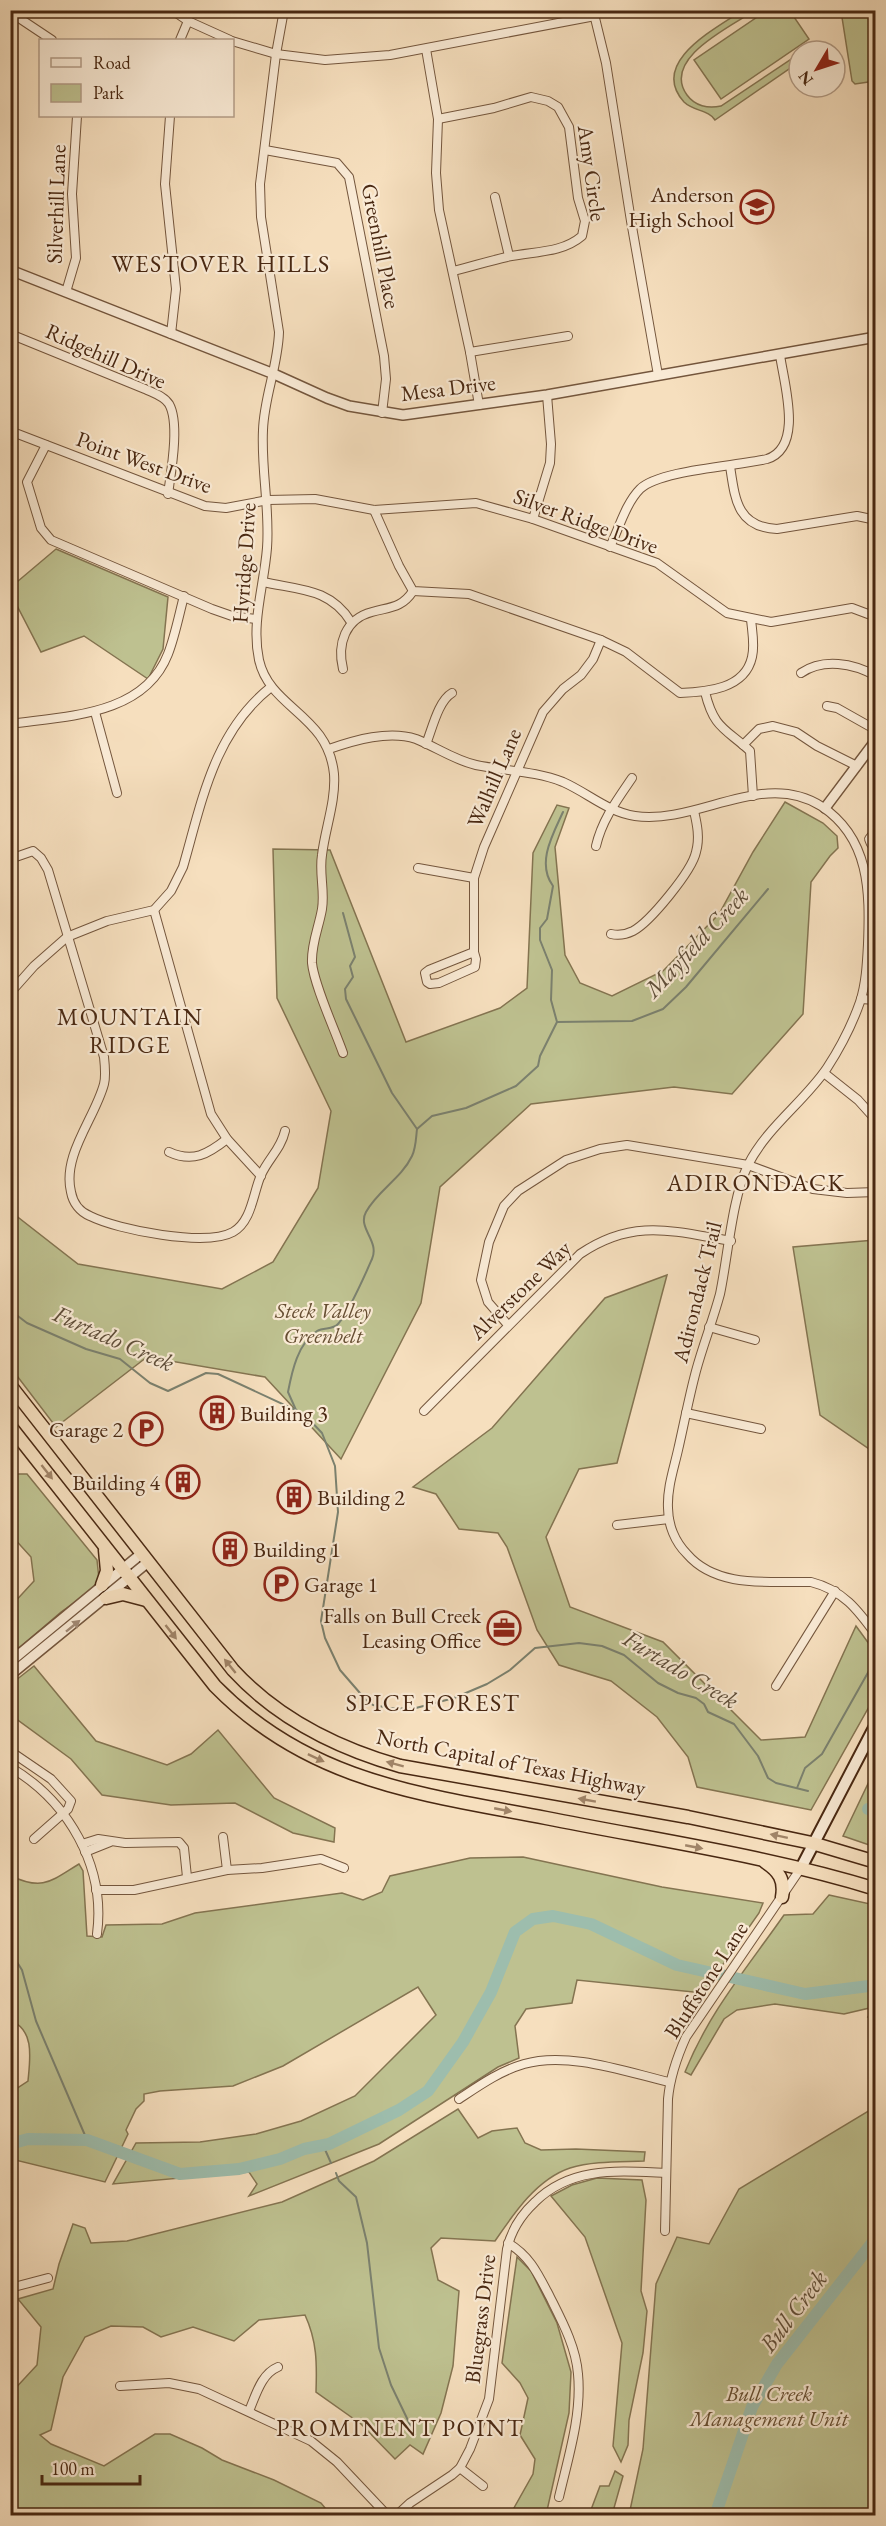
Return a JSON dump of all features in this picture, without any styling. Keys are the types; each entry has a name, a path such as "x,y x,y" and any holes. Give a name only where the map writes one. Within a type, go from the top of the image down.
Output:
{"highway":[{"name":"North Capital of Texas Highway","path":"10,1385 249,1687 291,1718 339,1745 400,1766 688,1817 812,1843 876,1862"},
{"name":"North Capital of Texas Highway","path":"10,1426 198,1667 242,1713 297,1750 344,1772 374,1782 442,1798 801,1868 876,1889"},
{"path":"102,1585 107,1571 105,1549"},
{"path":"106,1598 123,1594 146,1600"},
{"path":"761,1860 779,1874 784,1887 782,1897"}],"main road":[{"path":"801,1868 876,1724"}],"street":[{"path":"172,10 188,21 227,39"},
{"name":"Hyridge Drive","path":"284,10 276,54 260,184 261,217 279,332 274,374 263,428 268,500 267,547 256,619 259,662 272,687 306,719 329,749 334,778 321,857 323,896 312,964 343,1053"},
{"path":"10,12 50,39"},
{"path":"234,42 276,54 325,60 390,55 594,13 606,63 658,375"},
{"path":"180,39 188,21"},
{"path":"426,49 438,119 436,193 470,352 478,405"},
{"name":"Amy Circle","path":"438,119 494,108 531,97 548,101 558,107 566,118 578,198 585,221 582,236 552,250 509,256 453,271"},
{"name":"Silverhill Lane","path":"66,292 76,258 72,194 77,117"},
{"path":"170,117 165,184 176,289 171,334"},
{"name":"Greenhill Place","path":"265,150 337,163 349,177 384,356 386,379 382,413"},
{"path":"495,197 509,256"},
{"name":"Mesa Drive","path":"10,270 274,374 327,398 382,413 411,414 547,395 876,337"},
{"name":"Ridgehill Drive","path":"10,334 165,399 169,404 173,423 172,466 168,494"},
{"path":"470,352 568,336"},
{"path":"610,547 630,503 641,488 670,475 730,466 775,456 788,439 789,420 780,355"},
{"path":"533,519 550,463 551,444 547,395"},
{"name":"Point West Drive","path":"10,430 195,504 226,508 268,500"},
{"path":"46,445 27,482 45,535 58,544 231,616 256,619"},
{"path":"730,466 741,511 751,523 777,529 857,516 876,520"},
{"name":"Silver Ridge Drive","path":"268,500 315,499 374,510 476,503 533,519 657,563 727,613 771,622 852,608 876,617"},
{"path":"374,510 413,591"},
{"path":"262,582 322,594 343,609 351,622"},
{"path":"343,669 340,656 341,641 351,622 371,612 401,605 413,591"},
{"path":"413,591 469,594 601,640 626,652 680,693 705,692 730,684 747,669 752,659 751,619"},
{"path":"10,724 95,712 138,693 156,675 168,655 184,596"},
{"name":"Walhill Lane","path":"474,952 474,878 484,847 543,712 594,659 601,640"},
{"path":"801,673 819,664 841,664 863,669 876,676"},
{"path":"10,993 34,966 67,937 107,921 154,910 163,902 178,879 215,760 253,702 272,687"},
{"path":"705,692 718,724 750,751 753,796"},
{"path":"426,744 442,705 447,696 452,693"},
{"path":"827,706 837,708 876,730"},
{"path":"95,712 117,793"},
{"path":"743,745 759,729 773,726 796,732 817,746 856,766"},
{"name":"Adirondack Trail","path":"329,749 387,735 414,738 474,765 539,775 561,782 610,809 629,815 657,818 753,796 780,793 796,795 825,808 842,823 853,838 867,872 868,942 861,999 843,1040 824,1073 768,1137 748,1166 740,1188 719,1297 696,1371 669,1493 669,1519 678,1543 689,1557 714,1574 728,1579 812,1582 835,1591 850,1602 876,1635"},
{"path":"825,808 876,740"},
{"path":"596,846 610,809 632,778"},
{"path":"611,933 618,936 626,934 642,925 687,873 693,862 698,842 693,811"},
{"path":"876,830 869,839 871,844 876,845"},
{"path":"10,858 33,851 41,858 48,870 101,1044 105,1069 101,1093 72,1166 70,1191 74,1202 90,1216 148,1233 166,1236 222,1235 238,1228 247,1214 261,1176 282,1143 285,1131"},
{"path":"418,868 474,878"},
{"path":"154,910 211,1114 227,1139 261,1176"},
{"path":"474,952 475,967 439,983 427,982 425,973 429,970 474,952"},
{"path":"861,999 876,1000"},
{"path":"824,1073 858,1100 876,1120"},
{"path":"169,1152 179,1156 197,1157 208,1153 227,1139"},
{"path":"508,1325 488,1302 481,1280 489,1242 499,1214 508,1199 566,1160 615,1145 671,1152 748,1166 813,1189 847,1193 876,1192"},
{"name":"Alverstone Way","path":"424,1411 580,1254 607,1238 635,1230 648,1229 731,1241"},
{"path":"709,1327 755,1340"},
{"path":"687,1413 761,1429"},
{"path":"616,1526 669,1519"},
{"path":"10,1675 106,1598 125,1574 145,1558"},
{"path":"10,1662 44,1636 102,1585 125,1574"},
{"path":"777,1686 835,1591"},
{"path":"44,1636 50,1644"},
{"path":"10,1751 33,1765 65,1793 70,1804 63,1814 34,1839"},
{"path":"10,1767 46,1792 82,1844 96,1890 97,1934"},
{"path":"223,1837 227,1870"},
{"path":"82,1844 98,1839 110,1842 180,1842 184,1848 187,1877"},
{"path":"85,1852 110,1842"},
{"path":"96,1890 134,1890 227,1870 262,1868 321,1859 344,1868"},
{"name":"Bluffstone Lane","path":"665,2231 669,2082 686,2037 801,1868"},
{"path":"459,2099 498,2074 525,2064 544,2061 578,2062 669,2082"},
{"name":"Bluegrass Drive","path":"396,2516 410,2503 445,2482 460,2468 489,2399 508,2243 530,2207 547,2190 560,2183 595,2172 666,2173"},
{"path":"508,2243 520,2250 532,2262 562,2321 578,2373 578,2402 574,2432 559,2497"},
{"path":"10,2288 48,2277"},
{"path":"249,2411 265,2376 270,2370 278,2367"},
{"path":"120,2386 169,2383 199,2389 311,2441 324,2451 388,2516"},
{"path":"460,2468 483,2486"}],"green space":[{"path":"743,10 754,11 715,35 690,57 683,69 681,82 687,95 694,102 702,106 721,106 787,62 787,70 715,120 709,114 684,102 675,87 674,73 680,60 690,48"},
{"path":"766,11 790,11 809,39 787,39 787,54 721,99 694,60"},
{"path":"841,11 875,11 875,81 855,84 852,81"},
{"path":"56,549 168,597 163,649 148,679 84,636 41,652 11,594 11,587"},
{"name":"Steck Valley Greenbelt","path":"785,802 823,823 837,836 838,848 811,882 803,1014 732,1094 674,1087 531,1104 440,1187 421,1303 341,1459 265,1377 147,1357 56,1427 11,1368 10,1211 78,1264 222,1289 273,1262 318,1188 331,1111 277,998 273,849 330,850 406,1042 500,1008 527,988 533,853 557,805 569,808 555,847 565,955 580,983 612,996 663,971 719,914 753,852"},
{"path":"876,1240 875,1453 820,1415 793,1247"},
{"path":"667,1275 617,1463 579,1469 546,1537 570,1607 663,1642 761,1740 805,1737 856,1626 875,1652 875,1696 811,1810 697,1787 688,1757 657,1717 611,1681 559,1665 537,1630 507,1547 498,1533 459,1529 436,1494 413,1487 492,1428 605,1298"},
{"path":"11,1474 27,1474 97,1560 99,1579 91,1591 61,1612 11,1655 11,1606 34,1581 31,1557 11,1535"},
{"path":"34,1666 96,1741 167,1765 191,1754 218,1730 274,1798 335,1828 334,1842 293,1833 235,1803 171,1805 102,1795 71,1759 11,1715 11,1684"},
{"path":"875,1769 875,1847 843,1836"},
{"path":"523,1857 662,1887 763,1903 759,1913 703,1993 577,1980 572,2003 526,2009 515,2026 519,2058 498,2067 379,2144 249,2196 257,2184 249,2172 113,2184 136,2143 200,2142 256,2134 301,2121 355,2096 436,2015 418,1987 283,2066 233,2086 144,2094 144,2101 136,2109 126,2130 128,2134 105,2182 11,2159 10,2093 28,2081 30,2055 24,2031 11,2021 11,1876 31,1883 46,1882 79,1864 83,1871 87,1936 102,1937 106,1925 162,1924 195,1913 342,1893 363,1900 382,1892 390,1876 470,1858"},
{"path":"829,1895 875,1905 875,2018 868,2017 874,2007 844,2014 775,2004 737,2010 724,2019 691,2075 685,2072 717,2010 784,1915 813,1914"},
{"name":"Bull Creek Management Unit","path":"875,2107 875,2515 629,2515 643,2449 656,2284 677,2237 709,2244 739,2189"},
{"path":"458,2109 478,2138 492,2131 517,2128 525,2143 541,2150 645,2152 644,2161 588,2164 558,2173 527,2198 495,2241 441,2238 431,2248 438,2280 459,2291 453,2366 441,2413 423,2454 410,2445 395,2459 361,2424 316,2392 315,2352 312,2334 305,2315 259,2320 234,2341 193,2327 161,2337 143,2327 111,2326 85,2337 63,2377 51,2430 40,2435 51,2444 104,2466 155,2434 170,2434 222,2460 274,2480 321,2503 331,2515 11,2515 11,2393 37,2365 41,2327 18,2299 53,2289 73,2224 85,2228 91,2243 127,2241 282,2202 374,2161"},
{"path":"597,2178 642,2180 646,2200 641,2291 647,2311 643,2353 629,2420 628,2445 621,2462 613,2446 622,2343 585,2237 551,2196 572,2185"},
{"path":"517,2257 531,2271 557,2323 571,2372 569,2413 546,2515 510,2515 533,2474 535,2459 520,2435 528,2398 520,2383 502,2363"},
{"path":"615,2471 623,2476 612,2515 589,2515 600,2486 609,2486"}],"waterway":[{"path":"557,1022 551,1000 552,970 540,940 540,928 547,919 553,886 548,877 546,858 563,812"},
{"name":"Mayfield Creek","path":"296,1410 288,1392 297,1358 310,1336 317,1331 336,1326 352,1302 374,1252 364,1224 366,1212 412,1156 417,1129 432,1116 466,1108 516,1086 538,1066 540,1056 557,1022 632,1021 663,1009 686,987 768,889"},
{"path":"343,913 355,957 350,966 353,977 345,989 346,999 392,1093 417,1129"},
{"name":"Furtado Creek","path":"10,1310 27,1323 86,1349 120,1359 150,1383 168,1391 206,1373 218,1374 304,1414 322,1433 335,1466 338,1512 321,1621 325,1638 340,1670 373,1705 412,1709 454,1698 487,1684 510,1670 535,1648 579,1643 602,1646 624,1655 658,1683 678,1693 696,1698 704,1704 708,1712 734,1724 758,1756 768,1778 776,1783 808,1791"},
{"path":"797,1788 805,1768 822,1754 870,1669"},
{"name":"Furtado Creek","path":"868,1809 876,1812"},
{"path":"10,2144 28,2139 87,2140 180,2174 239,2169 280,2159 304,2149 329,2144 399,2110 428,2091 463,2042 491,1992 515,1932 533,1919 553,1916 591,1924 677,1965 805,1994 869,1986 876,1983"},
{"path":"10,1951 22,1970 36,2021 87,2140"},
{"path":"323,2145 331,2163"},
{"path":"336,2173 339,2181 356,2197 367,2243 379,2348 391,2385 415,2435"},
{"name":"Bull Creek","path":"715,2516 752,2407 777,2364 876,2238"}],"place":[{"name":"Anderson High School","path":"757,207"},
{"name":"Building 3","path":"217,1413"},
{"name":"Garage 2","path":"146,1429"},
{"name":"Building 4","path":"183,1482"},
{"name":"Building 2","path":"294,1497"},
{"name":"Building 1","path":"230,1549"},
{"name":"Garage 1","path":"281,1584"},
{"name":"Falls on Bull Creek Leasing Office","path":"504,1628"}],"district":[{"name":"WESTOVER HILLS","path":"221,263"},
{"name":"MOUNTAIN RIDGE","path":"130,1030"},
{"name":"ADIRONDACK","path":"756,1182"},
{"name":"SPICE FOREST","path":"433,1702"},
{"name":"PROMINENT POINT","path":"400,2427"}]}
